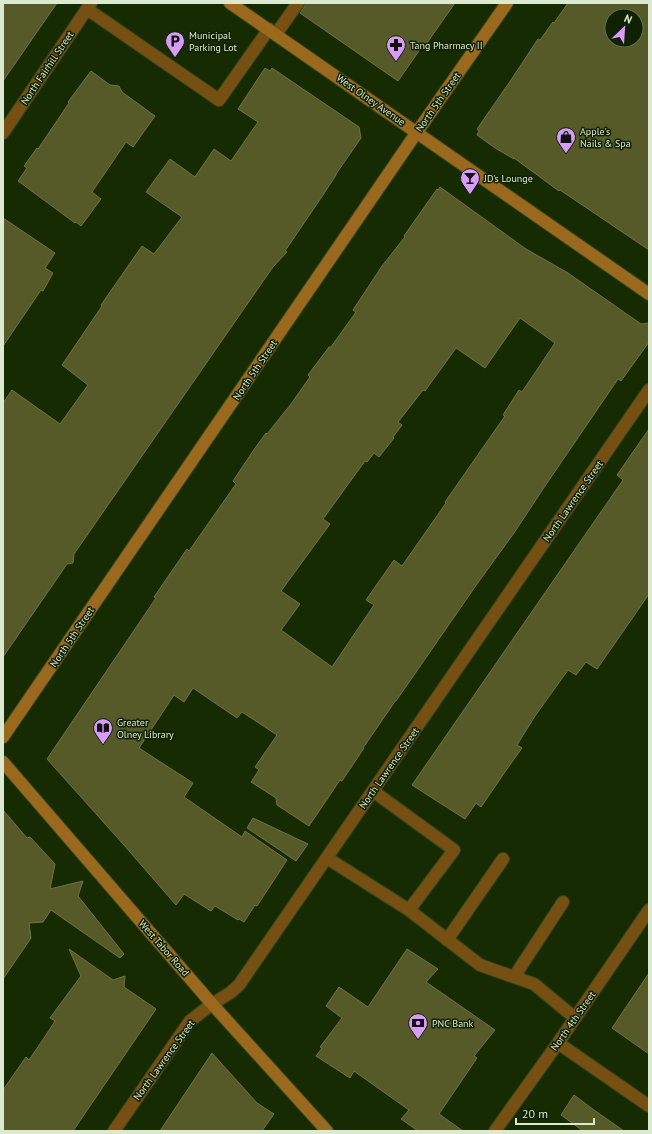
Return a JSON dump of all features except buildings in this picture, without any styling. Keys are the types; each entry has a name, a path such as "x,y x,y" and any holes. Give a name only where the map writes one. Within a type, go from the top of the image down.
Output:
{"street":[{"name":"West Olney Avenue","path":"230,3 649,294"},
{"path":"89,6 219,100 298,3"},
{"name":"North 5th Street","path":"3,737 507,3"},
{"name":"North Fairhill Street","path":"4,131 89,6"},
{"name":"North Lawrence Street","path":"114,1131 190,1021 239,985 649,390"},
{"name":"West Tabor Road","path":"3,762 212,1004 327,1131"},
{"path":"373,791 454,850 409,910"},
{"path":"327,858 409,910 480,965 534,984 575,1018"},
{"path":"447,940 503,859"},
{"path":"514,977 563,902"},
{"name":"North 4th Street","path":"495,1131 558,1043 649,910"},
{"path":"558,1043 649,1106"}],"place":[{"name":"Municipal Parking Lot","path":"175,58"},
{"name":"Tang Pharmacy II","path":"396,62"},
{"name":"Apple's Nails & Spa","path":"566,154"},
{"name":"JD's Lounge","path":"470,195"},
{"name":"Greater Olney Library","path":"103,745"},
{"name":"PNC Bank","path":"418,1040"}]}
